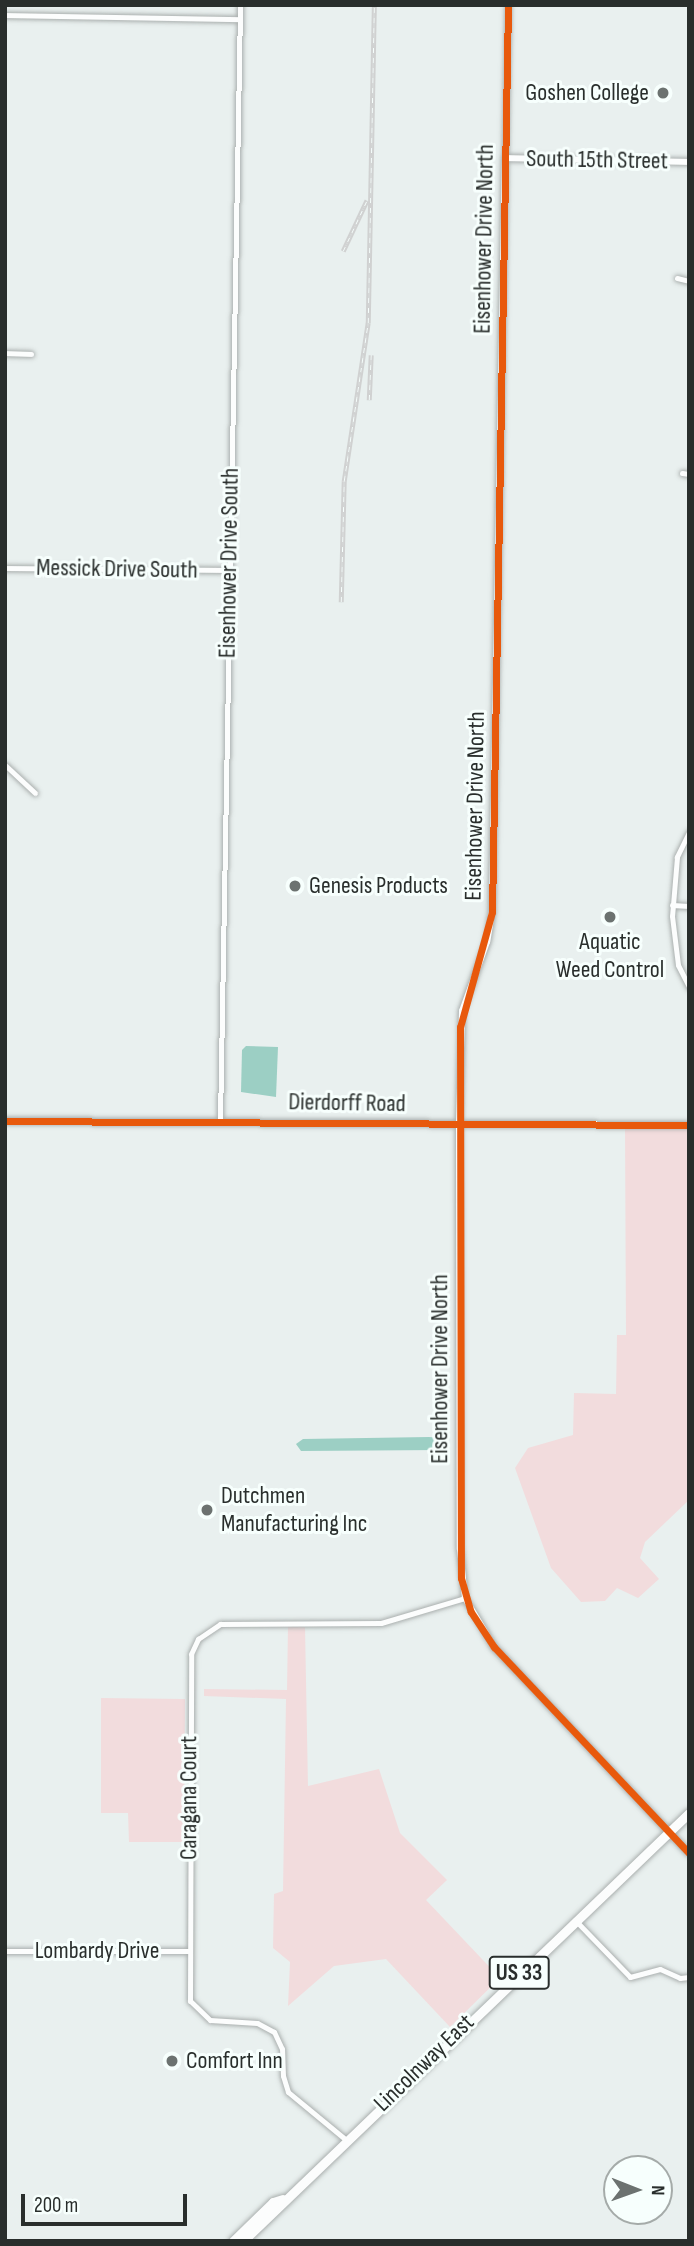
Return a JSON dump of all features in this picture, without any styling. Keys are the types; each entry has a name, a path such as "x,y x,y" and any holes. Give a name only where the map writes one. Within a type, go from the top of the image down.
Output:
{"highway":[{"name":"Lincolnway East","path":"243,2241 345,2139 689,1813"},
{"name":"Lincolnway East","path":"233,2241 273,2202 283,2199"}],"street":[{"name":"Eisenhower Drive South","path":"220,1121 240,5"},
{"name":"Eisenhower Drive North","path":"508,5 492,912 487,942 461,1016 460,1549 465,1598 494,1647 689,1853"},
{"path":"5,15 240,19"},
{"name":"South 15th Street","path":"505,158 689,162"},
{"path":"677,278 689,281"},
{"path":"5,353 32,354"},
{"name":"Messick Drive South","path":"5,568 229,570"},
{"path":"5,765 35,793"},
{"path":"689,832 677,857 672,905 676,956 689,988"},
{"path":"672,905 689,906"},
{"name":"Dierdorff Road","path":"5,1121 689,1125"},
{"name":"Caragana Court","path":"345,2139 288,2092 282,2049 274,2032 257,2023 210,2020 196,2011 189,1996 190,1664 198,1639 212,1628 232,1622 392,1621 465,1598"},
{"path":"575,1920 630,1977 660,1969 680,1978 689,1977"},
{"name":"Lombardy Drive","path":"5,1951 188,1951"}],"shaded area":[{"path":"246,1046 278,1047 276,1097 241,1092 242,1050"},
{"path":"625,1128 689,1129 689,1500 645,1542 640,1558 659,1579 638,1598 617,1588 605,1601 581,1602 551,1568 515,1468 528,1448 573,1435 574,1393 616,1394 617,1335 626,1335"},
{"path":"440,1438 441,1450 301,1451 296,1444 303,1439"},
{"path":"288,1626 305,1627 308,1786 379,1769 400,1833 447,1880 426,1900 500,1978 450,2027 386,1959 334,1966 288,2006 290,1962 273,1948 274,1894 283,1891 286,1699 204,1696 204,1689 287,1690"},
{"path":"101,1698 185,1699 184,1842 129,1842 128,1813 101,1813"}],"railway":[{"path":"341,602 344,481 368,323 374,5"},
{"path":"343,251 367,200"},
{"path":"369,400 371,355"}],"cycle path":[{"path":"508,5 492,912 460,1027 461,1578 471,1612 494,1647 689,1853"},
{"path":"5,1121 689,1125"}],"place":[{"name":"Goshen College","path":"663,93"},
{"name":"Genesis Products","path":"295,886"},
{"name":"Aquatic Weed Control","path":"610,917"},
{"name":"Dutchmen Manufacturing Inc","path":"207,1510"},
{"name":"Comfort Inn","path":"172,2061"}]}
